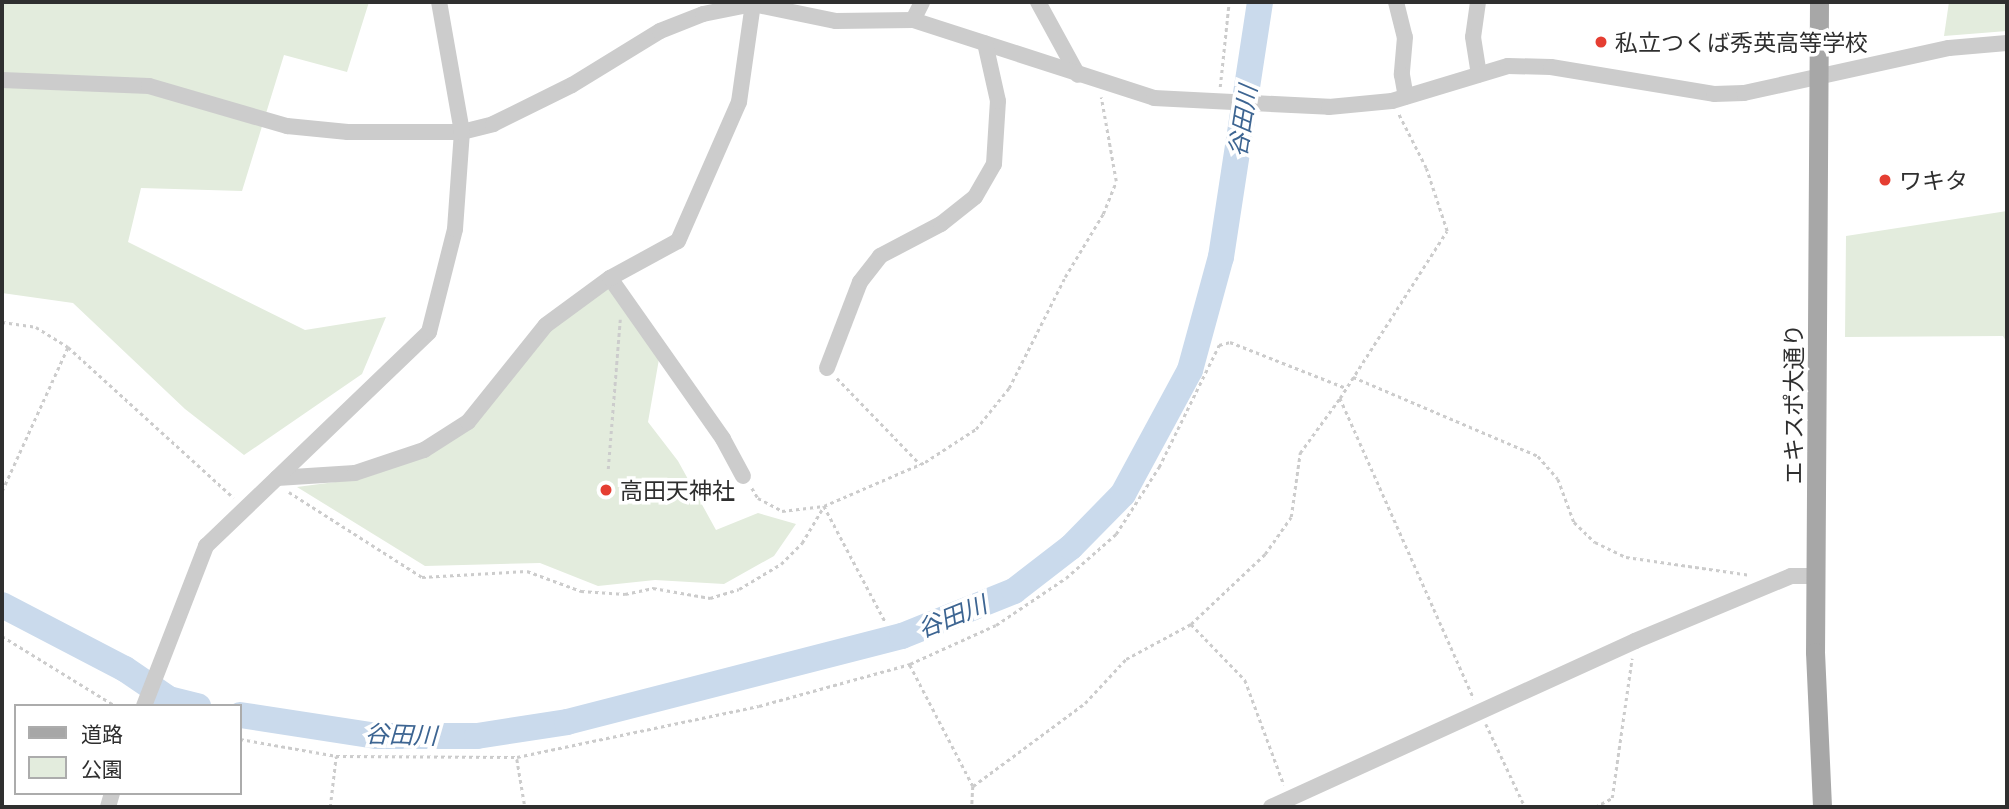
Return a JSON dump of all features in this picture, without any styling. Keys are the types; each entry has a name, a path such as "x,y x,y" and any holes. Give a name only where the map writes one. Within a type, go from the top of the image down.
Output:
{"main road":[{"name":"エキスポ大通り","path":"1819,2 1815,576 1822,807"}],"street":[{"path":"145,704 206,546 429,331 450,256 463,132 439,2"},
{"path":"913,20 922,2"},
{"path":"1038,2 1078,75"},
{"path":"1396,2 1405,37 1399,99"},
{"path":"1478,2 1474,37 1479,75"},
{"path":"275,479 355,472 424,450 468,422 546,325 610,278 677,241 696,206 739,102 752,3"},
{"path":"2,80 149,86 287,126 348,132 463,132 493,124 572,85 660,31 704,13 752,3 836,21 913,20 1101,84 1154,99 1329,107 1399,99 1508,66 1550,67 1714,94 1770,90 1950,48 2007,43"},
{"path":"827,368 860,282 880,256 941,224 975,197 995,164 998,101 985,43"},
{"path":"610,278 743,475"},
{"path":"1271,807 1481,714 1635,641 1774,582 1791,576 1815,576"}],"path":[{"path":"1218,100 1229,2"},
{"path":"743,475 758,498 782,511 824,506 920,464 976,429 1009,388 1065,277 1103,214 1116,181 1101,84"},
{"path":"973,786 1085,703 1126,659 1191,624 1265,554 1291,517 1300,453 1340,398 1447,230 1399,99"},
{"path":"608,469 611,383 623,295"},
{"path":"2,322 36,327 68,347 244,507"},
{"path":"242,738 336,756 517,757 759,706 909,664 996,625 1066,578 1116,534 1159,467 1219,345 1230,342 1346,388"},
{"path":"2,491 68,347"},
{"path":"827,368 920,464"},
{"path":"1353,377 1538,456 1558,479 1574,522 1595,542 1626,557 1747,573 1774,582"},
{"path":"1340,398 1525,807"},
{"path":"275,479 422,577 527,571 581,592 625,594 653,588 710,598 740,589 782,564 802,543 824,506"},
{"path":"824,506 886,621"},
{"path":"1191,624 1245,680 1290,799"},
{"path":"2,636 113,704"},
{"path":"1595,807 1612,798 1635,641"},
{"path":"909,664 973,786 972,807"},
{"path":"330,807 336,756"},
{"path":"517,757 525,807"}],"green space":[{"path":"2,2 369,2 347,72 284,55 242,191 141,188 128,242 305,330 386,317 362,374 244,455 185,409 73,303 2,293"},
{"path":"1949,2 2007,2 2007,31 1944,36"},
{"path":"2007,211 2007,343 2003,336 1845,337 1846,236"},
{"path":"606,283 659,359 648,422 678,461 716,530 758,513 796,524 774,556 724,584 655,580 598,586 540,563 425,566 297,487 358,479 429,456 543,337"}],"waterway":[{"name":"谷田川","path":"242,715 377,736 477,736 567,722 902,636 1014,591 1071,547 1123,494 1190,370 1221,257 1260,2"},
{"name":"谷田川","path":"2,605 125,669 169,699 190,704"}],"place":[{"name":"私立つくば秀英高等学校","path":"1601,42"},
{"name":"ワキタ","path":"1885,180"},
{"name":"高田天神社","path":"606,490"}]}
